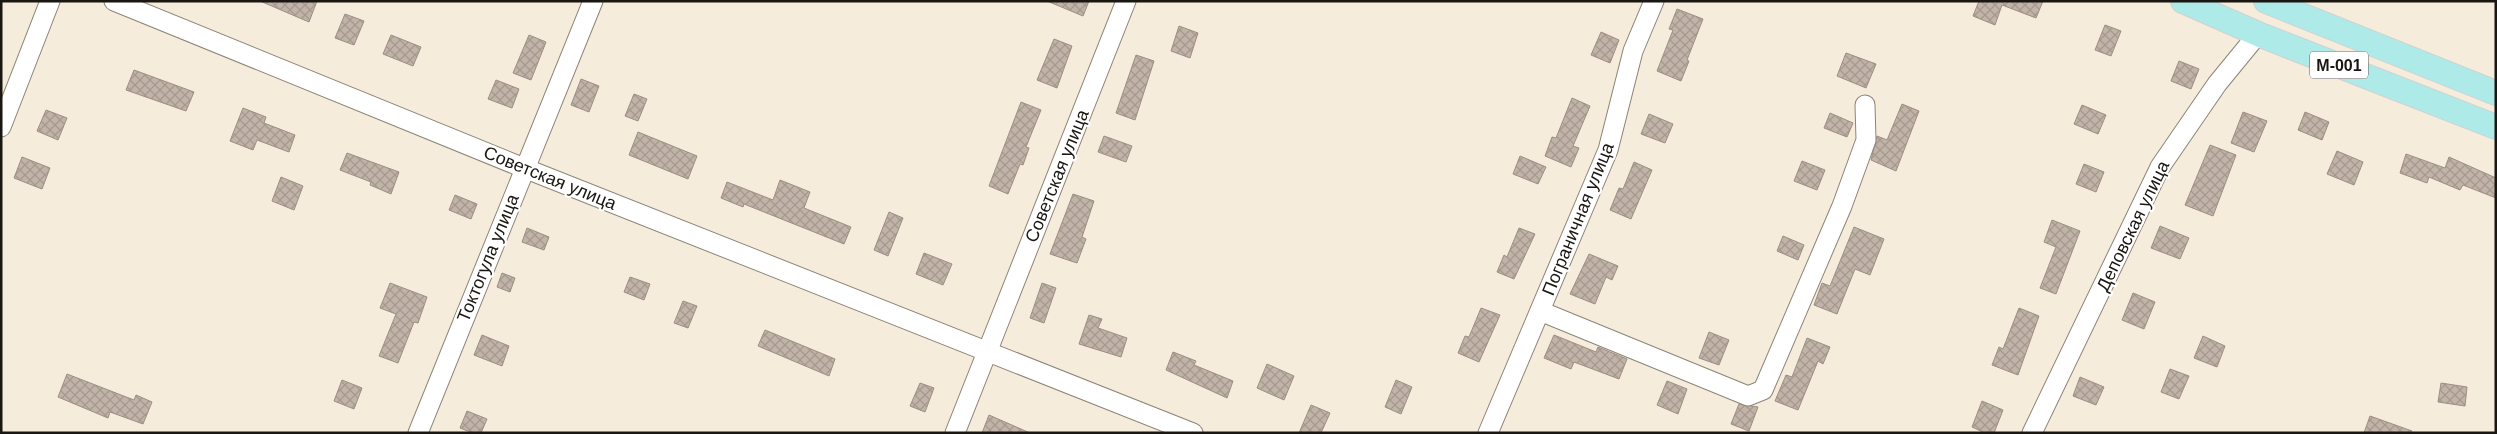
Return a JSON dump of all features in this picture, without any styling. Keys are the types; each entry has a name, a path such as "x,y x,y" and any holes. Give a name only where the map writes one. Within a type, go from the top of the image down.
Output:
{"main road":[{"name":"M-001","path":"2183,1 2258,34 2496,127"},
{"name":"M-001","path":"2266,1 2496,93"}],"street":[{"path":"1,127 50,1"},
{"name":"Советская улица","path":"114,1 524,168 1193,433"},
{"name":"Токтогула улица","path":"418,433 593,1"},
{"name":"Советская улица","path":"955,433 1126,1"},
{"name":"Пограничная улица","path":"1488,433 1608,150 1633,51 1654,1"},
{"name":"Деповская улица","path":"2032,433 2160,167 2218,84 2258,34"},
{"path":"1540,311 1748,396 1763,390 1842,206 1866,140 1865,105"}],"building":[{"path":"260,1 317,1 309,22"},
{"path":"1047,1 1089,1 1083,16"},
{"path":"1979,1 2043,1 2036,18 2002,5 1995,25 1973,16"},
{"path":"1677,9 1703,19 1681,81 1657,71 1673,30 1669,29"},
{"path":"345,14 364,21 354,45 335,38"},
{"path":"2105,25 2121,31 2111,56 2095,50"},
{"path":"1179,26 1198,33 1190,58 1171,51"},
{"path":"1601,32 1619,40 1610,63 1591,55"},
{"path":"391,35 421,47 413,66 383,54"},
{"path":"529,35 546,42 531,80 513,73"},
{"path":"1054,39 1072,46 1057,88 1037,80"},
{"path":"1846,53 1876,64 1866,88 1837,76"},
{"path":"1136,55 1154,61 1135,120 1116,113"},
{"path":"2179,61 2199,69 2191,89 2171,81"},
{"path":"134,70 194,92 186,111 126,90"},
{"path":"581,79 599,86 589,112 571,105"},
{"path":"496,80 519,89 512,108 488,99"},
{"path":"634,94 647,99 638,121 625,116"},
{"path":"1572,98 1590,106 1573,146 1579,148 1571,167 1545,156 1552,137 1556,138"},
{"path":"1021,102 1041,110 1026,147 1029,148 1023,165 1020,164 1008,194 989,186"},
{"path":"1902,104 1919,111 1896,171 1871,160 1877,136 1887,140"},
{"path":"2082,105 2106,115 2098,134 2074,124"},
{"path":"243,108 266,117 264,123 295,135 289,152 257,140 253,150 230,141"},
{"path":"46,110 67,118 58,140 37,131"},
{"path":"2243,112 2267,121 2254,152 2231,143"},
{"path":"2305,112 2329,122 2322,140 2298,130"},
{"path":"1830,113 1853,123 1847,137 1824,128"},
{"path":"1649,114 1673,124 1665,143 1641,134"},
{"path":"638,132 697,156 688,179 629,155"},
{"path":"1104,136 1132,146 1126,162 1098,152"},
{"path":"2210,145 2236,155 2213,216 2185,205"},
{"path":"2337,151 2363,162 2354,185 2327,174"},
{"path":"347,153 399,172 391,194 370,185 371,182 340,170"},
{"path":"2406,154 2445,168 2449,157 2496,178 2496,198 2463,185 2460,190 2429,177 2427,183 2400,173"},
{"path":"1520,156 1546,167 1538,184 1513,174"},
{"path":"22,157 50,168 42,189 14,178"},
{"path":"1802,161 1825,170 1817,190 1794,181"},
{"path":"1634,162 1652,170 1631,219 1610,210 1619,188 1623,189"},
{"path":"2084,164 2104,172 2096,192 2076,184"},
{"path":"281,177 303,186 294,210 272,201"},
{"path":"780,180 810,192 804,208 851,227 844,244 744,204 743,207 721,198 727,182 773,200"},
{"path":"1073,194 1094,201 1082,237 1086,239 1077,263 1050,254"},
{"path":"455,195 477,204 471,219 449,210"},
{"path":"889,212 903,218 888,256 874,250"},
{"path":"2052,220 2080,231 2056,294 2040,288 2056,247 2044,242"},
{"path":"2160,226 2189,238 2180,259 2151,248"},
{"path":"1854,227 1884,239 1870,275 1855,269 1837,314 1814,305 1822,283 1830,286"},
{"path":"527,228 549,237 544,250 522,242"},
{"path":"1519,228 1535,234 1514,279 1497,272 1504,255 1507,257"},
{"path":"1783,236 1804,245 1798,260 1777,251"},
{"path":"924,253 952,264 943,285 916,274"},
{"path":"1589,254 1618,266 1612,280 1606,277 1595,304 1570,294"},
{"path":"502,273 515,278 510,292 497,287"},
{"path":"630,277 650,284 644,300 624,292"},
{"path":"390,283 427,297 418,323 414,322 398,363 379,356 396,314 380,308"},
{"path":"1042,283 1056,288 1044,323 1030,318"},
{"path":"2133,293 2155,302 2144,329 2122,320"},
{"path":"683,301 697,306 688,328 674,323"},
{"path":"1481,308 1500,315 1479,362 1458,353 1465,336 1469,337"},
{"path":"2019,308 2039,316 2018,375 1992,365 1999,347 2003,349"},
{"path":"1089,315 1102,319 1098,328 1127,338 1121,357 1079,344"},
{"path":"765,330 835,359 829,376 758,346"},
{"path":"1709,332 1729,340 1719,365 1699,358"},
{"path":"482,335 509,346 502,366 474,355"},
{"path":"1554,335 1596,352 1598,347 1627,359 1619,379 1574,362 1571,369 1544,358"},
{"path":"2203,336 2225,346 2217,367 2194,358"},
{"path":"1807,338 1830,347 1823,364 1818,361 1798,410 1775,401 1786,375 1792,377"},
{"path":"1173,352 1196,361 1194,365 1233,381 1227,398 1166,370"},
{"path":"1267,364 1294,376 1284,400 1257,388"},
{"path":"2170,369 2189,376 2179,399 2161,392"},
{"path":"67,374 134,400 136,395 152,402 143,424 110,412 108,418 58,397"},
{"path":"2080,377 2104,387 2096,405 2073,396"},
{"path":"342,380 362,388 354,409 334,401"},
{"path":"1396,380 1412,387 1401,414 1385,407"},
{"path":"1667,381 1687,389 1678,414 1657,405"},
{"path":"920,383 934,388 925,412 910,406"},
{"path":"2441,383 2467,387 2465,406 2438,402"},
{"path":"1982,401 2003,410 1994,433 1985,433 1972,427"},
{"path":"1739,404 1758,407 1749,431 1731,424"},
{"path":"1311,405 1330,413 1321,433 1299,433"},
{"path":"467,411 487,419 481,433 473,433 460,428"},
{"path":"989,415 1030,433 982,433"},
{"path":"2370,416 2412,431 2411,433 2364,433"}]}
